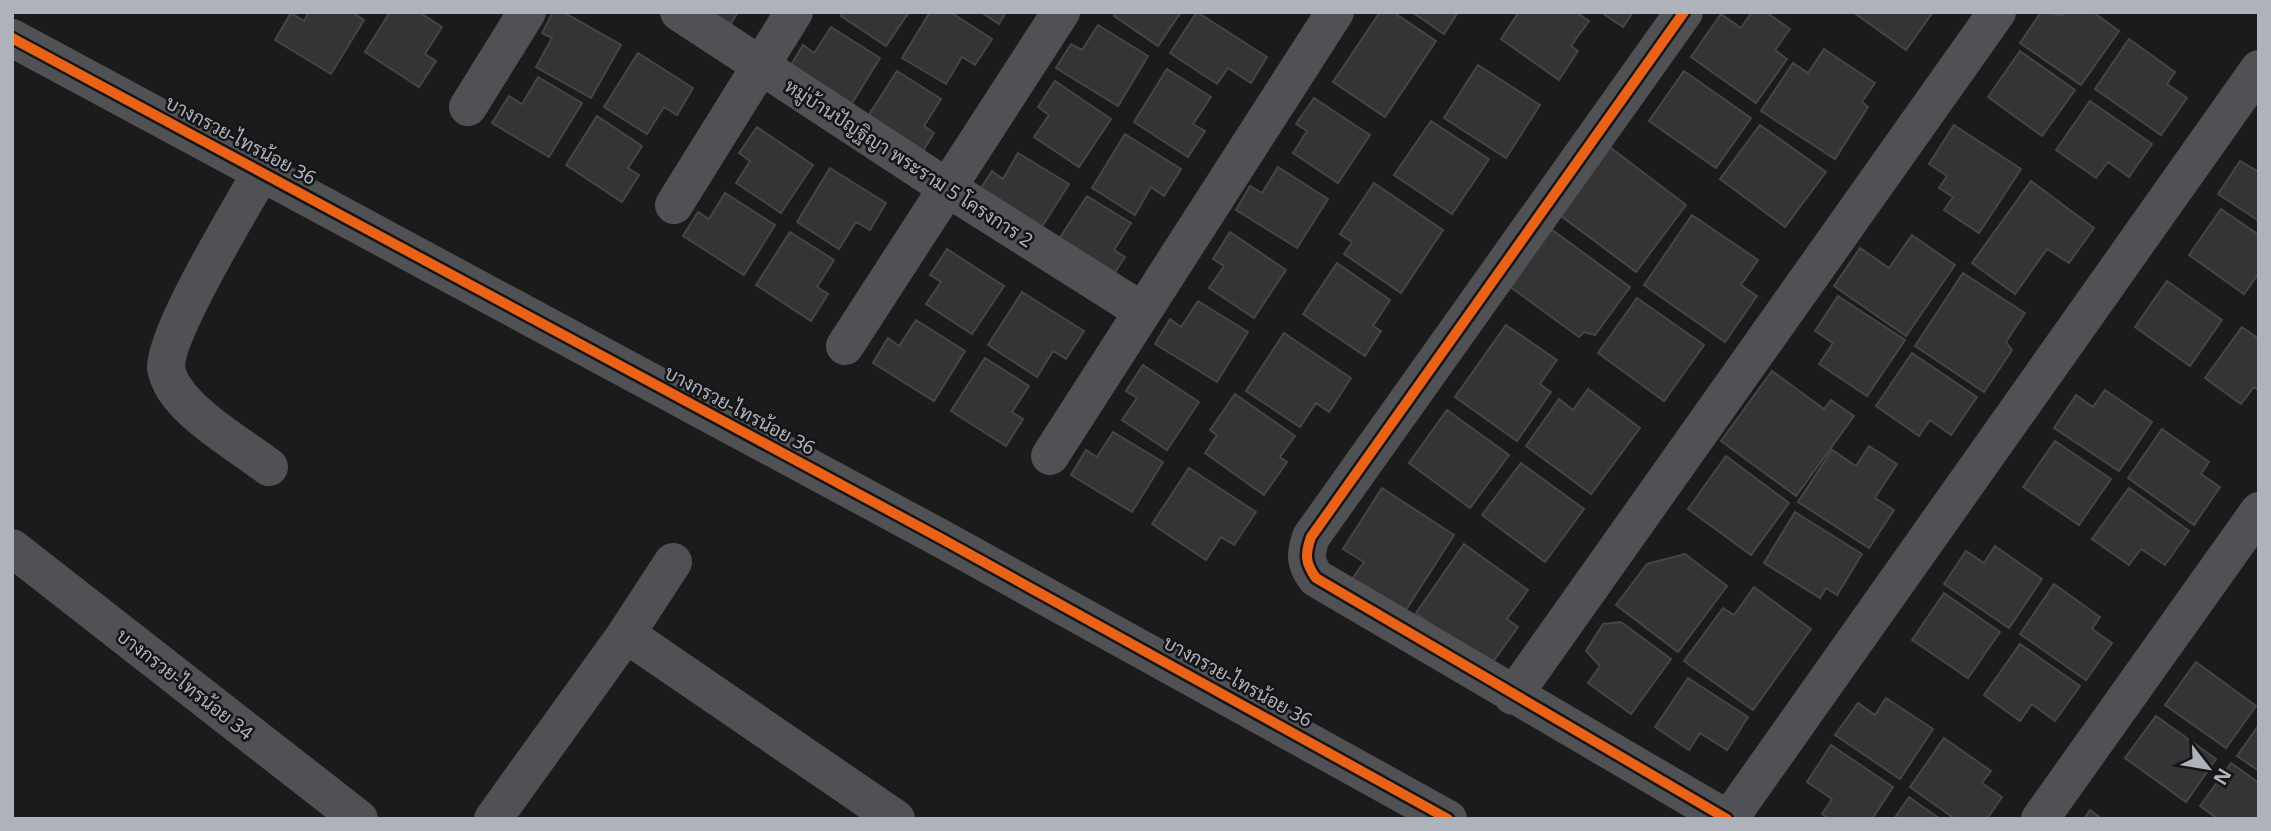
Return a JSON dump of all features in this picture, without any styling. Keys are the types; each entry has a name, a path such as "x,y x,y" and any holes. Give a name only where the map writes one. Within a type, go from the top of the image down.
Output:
{"street":[{"path":"468,107 527,12"},
{"name":"หมู่บ้านปัญฐิญา พระราม 5 โครงการ 2","path":"679,12 760,67 1142,311"},
{"path":"674,205 794,12"},
{"path":"845,346 1062,12"},
{"path":"1050,456 1335,12"},
{"path":"1684,12 1311,537 1306,552 1307,565 1316,579 1728,819 2259,69"},
{"path":"1513,696 1997,12"},
{"name":"บางกรวย-ไทรน้อย 36","path":"12,38 1167,662 1447,819"},
{"path":"262,171 186,311 170,346 166,369 173,387 190,406 269,467"},
{"path":"2040,819 2259,511"},
{"name":"บางกรวย-ไทรน้อย 34","path":"12,548 359,819"},
{"path":"502,816 673,562"},
{"path":"626,635 896,819"}],"building":[{"path":"309,12 352,12 364,20 331,74 275,40 291,13 304,21"},
{"path":"390,12 419,12 442,27 425,54 436,61 419,87 365,52"},
{"path":"553,12 563,12 621,45 591,98 536,67 552,38 542,33"},
{"path":"688,12 738,12 724,35"},
{"path":"844,12 909,12 886,46 841,16"},
{"path":"930,12 950,12 992,39 975,65 962,57 946,84 902,58"},
{"path":"981,12 1006,12 999,24"},
{"path":"1116,12 1181,12 1158,46 1114,16"},
{"path":"1197,12 1267,57 1251,83 1228,68 1217,84 1170,53"},
{"path":"1380,12 1393,12 1436,41 1385,117 1333,82"},
{"path":"1412,12 1458,12 1444,34"},
{"path":"1519,12 1576,12 1589,21 1571,46 1578,51 1559,80 1501,39"},
{"path":"1601,12 1633,12 1623,27"},
{"path":"1752,12 1766,12 1790,29 1775,50 1787,59 1756,103 1691,57 1721,14 1741,28"},
{"path":"1853,12 1933,12 1906,50"},
{"path":"2041,12 2062,15 2064,12 2093,12 2119,31 2081,85 2020,43"},
{"path":"1098,25 1148,56 1118,106 1056,68 1071,44 1082,50"},
{"path":"831,27 880,58 849,108 788,70 803,45 814,53"},
{"path":"2129,39 2175,72 2167,84 2187,98 2161,135 2095,89"},
{"path":"1824,49 1875,83 1862,102 1868,107 1835,159 1761,111 1793,63 1808,73"},
{"path":"2020,51 2075,90 2042,136 1988,97"},
{"path":"638,53 693,88 677,115 664,107 647,134 604,107"},
{"path":"1478,65 1540,105 1506,158 1444,118"},
{"path":"1167,69 1211,97 1193,124 1205,131 1188,157 1134,122"},
{"path":"897,71 941,99 924,126 934,133 918,159 863,124"},
{"path":"1684,71 1751,118 1716,168 1649,121"},
{"path":"538,77 582,103 549,157 492,123 509,96 522,104"},
{"path":"1055,81 1111,119 1079,167 1034,137 1049,115 1038,107"},
{"path":"1314,98 1370,135 1338,183 1293,153 1307,131 1296,124"},
{"path":"2090,101 2152,144 2129,177 2108,162 2096,178 2056,150"},
{"path":"597,116 642,146 628,168 639,175 622,202 566,165"},
{"path":"1431,121 1489,159 1452,214 1394,175"},
{"path":"1760,125 1826,172 1785,227 1720,179"},
{"path":"1954,125 2021,169 1979,233 1944,210 1953,197 1939,188 1947,176 1929,164"},
{"path":"757,127 813,165 781,213 736,183 750,161 739,153"},
{"path":"1125,134 1181,169 1164,196 1151,187 1135,215 1092,188"},
{"path":"1607,145 1686,205 1636,272 1557,213"},
{"path":"1018,153 1069,184 1038,233 976,196 992,171 1003,179"},
{"path":"2240,161 2259,172 2259,221 2218,194"},
{"path":"1278,167 1328,199 1297,248 1236,210 1250,186 1262,193"},
{"path":"830,168 886,203 870,230 856,222 839,249 797,222"},
{"path":"2031,181 2094,228 2069,263 2047,249 2015,294 1972,263"},
{"path":"1374,183 1443,230 1401,293 1344,254 1352,242 1340,234"},
{"path":"725,193 775,225 744,275 683,236 698,212 709,219"},
{"path":"1087,196 1131,223 1114,250 1125,257 1108,283 1053,248"},
{"path":"2221,209 2259,235 2259,273 2244,294 2189,255"},
{"path":"1692,215 1758,260 1741,285 1757,296 1725,342 1644,285"},
{"path":"1551,229 1630,287 1595,335 1584,332 1579,337 1509,286"},
{"path":"790,232 834,260 817,287 828,294 811,321 756,285"},
{"path":"1230,232 1286,270 1254,318 1209,288 1224,266 1213,259"},
{"path":"1912,235 1955,265 1906,336 1834,286 1860,248 1889,268"},
{"path":"947,249 1004,286 972,334 926,304 941,282 930,275"},
{"path":"1337,263 1390,300 1373,326 1381,331 1365,356 1303,314"},
{"path":"1963,273 2025,313 2006,342 2012,350 1984,392 1915,346"},
{"path":"2167,281 2222,320 2190,366 2135,327"},
{"path":"1022,292 1084,331 1066,359 1053,351 1037,377 988,345"},
{"path":"1838,296 1905,340 1867,396 1819,364 1833,343 1815,331"},
{"path":"1637,298 1704,345 1664,401 1598,353"},
{"path":"1198,301 1248,332 1217,382 1155,344 1170,319 1181,327"},
{"path":"916,320 965,351 934,401 873,363 888,338 899,346"},
{"path":"1506,325 1557,360 1540,384 1551,392 1517,441 1455,397"},
{"path":"2242,327 2259,339 2259,391 2254,387 2241,404 2205,378"},
{"path":"1284,333 1351,378 1329,412 1316,403 1300,427 1246,391"},
{"path":"1912,353 1977,397 1951,435 1930,420 1919,436 1876,406"},
{"path":"985,358 1029,386 1012,412 1023,419 1006,446 951,411"},
{"path":"1143,365 1199,402 1167,450 1122,420 1137,398 1126,391"},
{"path":"1772,371 1824,409 1831,400 1854,416 1796,496 1721,441"},
{"path":"1588,389 1640,428 1591,494 1526,446 1559,399 1573,410"},
{"path":"2105,390 2152,422 2119,471 2054,428 2076,395 2093,407"},
{"path":"1235,394 1295,436 1280,457 1287,462 1264,495 1205,453 1217,435 1210,430"},
{"path":"1447,410 1509,455 1470,508 1409,463"},
{"path":"2162,429 2209,462 2201,474 2220,487 2194,525 2128,478"},
{"path":"1113,432 1163,462 1132,512 1071,475 1086,450 1097,457"},
{"path":"2055,441 2111,479 2079,525 2023,487"},
{"path":"1869,446 1897,464 1875,498 1894,510 1869,548 1798,502 1832,450 1856,466"},
{"path":"1726,456 1789,503 1751,555 1688,509"},
{"path":"1521,463 1584,509 1545,562 1482,515"},
{"path":"1189,468 1256,512 1234,545 1221,537 1206,560 1152,524"},
{"path":"1382,488 1454,535 1402,616 1350,582 1364,562 1343,549"},
{"path":"2129,488 2189,531 2165,565 2141,549 2129,565 2092,539"},
{"path":"1795,512 1862,554 1837,595 1826,588 1820,598 1764,563"},
{"path":"1464,544 1528,590 1507,619 1518,627 1490,666 1416,613"},
{"path":"1995,546 2042,579 2009,628 1944,584 1966,551 1984,563"},
{"path":"1685,554 1727,586 1678,652 1616,605 1647,564"},
{"path":"2054,584 2100,617 2092,629 2112,643 2086,680 2020,634"},
{"path":"1754,587 1811,629 1753,710 1684,661 1723,608 1734,615"},
{"path":"1944,593 2000,632 1968,678 1912,640"},
{"path":"1621,622 1671,659 1631,714 1588,683 1600,666 1586,651 1603,624"},
{"path":"2020,644 2080,686 2055,721 2032,704 2020,721 1984,695"},
{"path":"2196,662 2256,706 2226,748 2165,705"},
{"path":"1688,678 1748,717 1727,750 1700,733 1689,750 1655,727"},
{"path":"1886,698 1933,729 1900,779 1835,735 1858,703 1875,715"},
{"path":"2156,716 2216,759 2186,802 2125,758"},
{"path":"2259,725 2259,771 2237,756"},
{"path":"1944,738 1991,771 1982,783 2002,797 1987,819 1955,819 1910,787"},
{"path":"1831,745 1893,787 1872,819 1829,819 1822,814 1832,799 1807,782"},
{"path":"2231,763 2259,783 2259,819 2218,819 2200,806"},
{"path":"1909,797 1940,819 1894,819"},
{"path":"2090,810 2102,819 2084,819"}],"cycle path":[{"path":"1684,12 1311,537 1307,558 1316,578 1727,819"},
{"path":"12,38 942,539 1448,819"}]}
